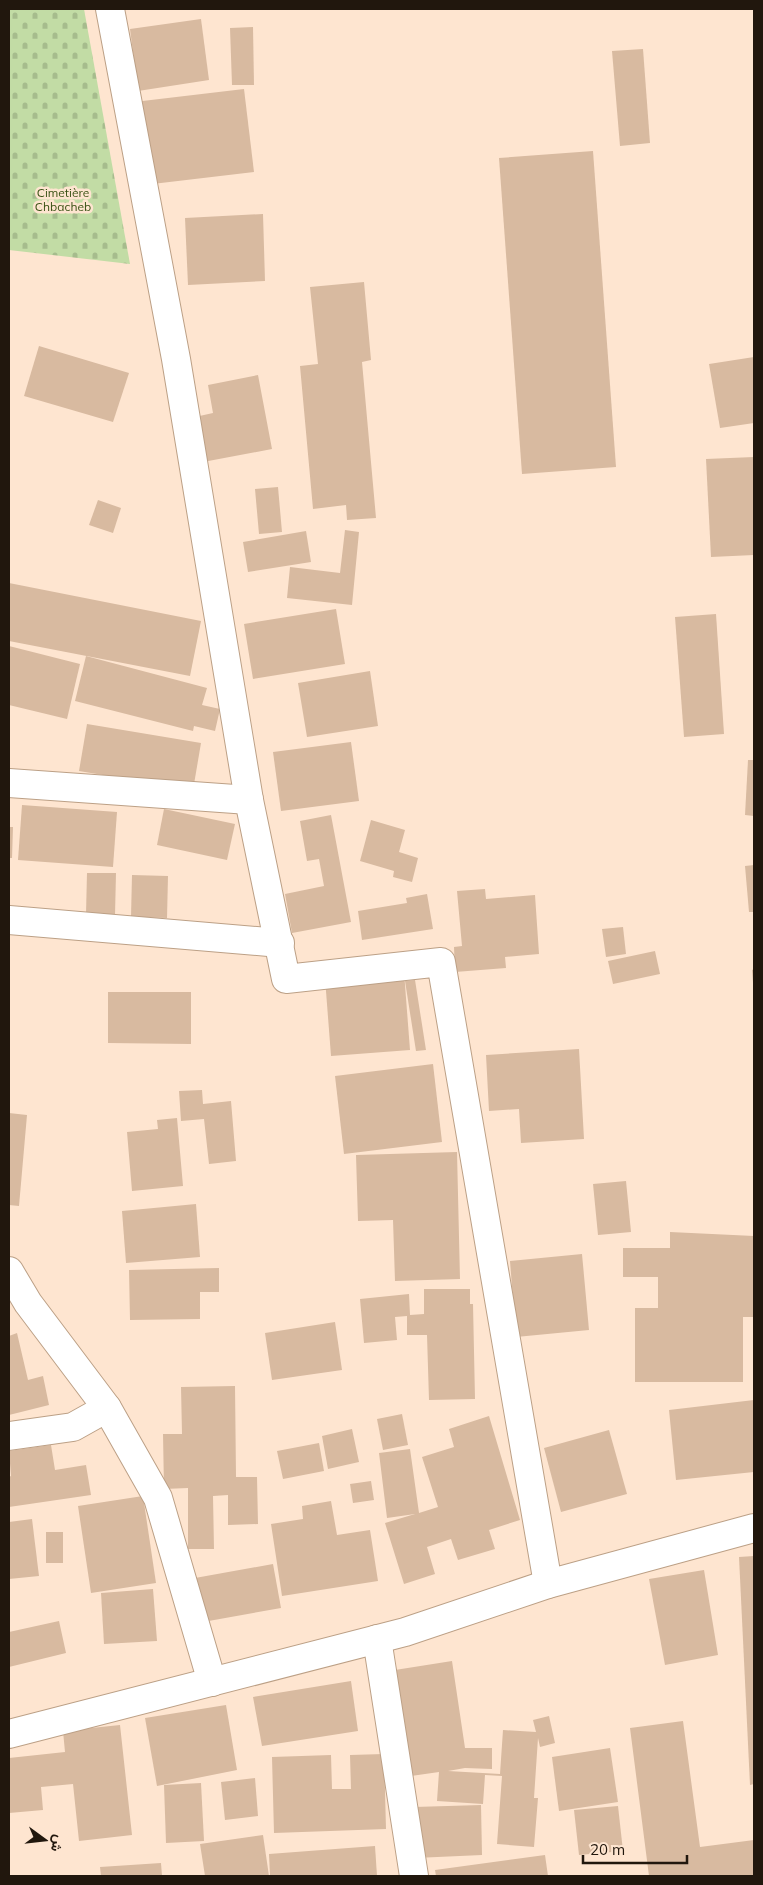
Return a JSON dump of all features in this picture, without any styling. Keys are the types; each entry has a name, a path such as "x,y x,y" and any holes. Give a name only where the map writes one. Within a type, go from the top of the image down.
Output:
{"street":[{"path":"110,9 176,359 249,800 286,979 441,962 548,1584"},
{"path":"9,783 249,800"},
{"path":"9,920 280,943"},
{"path":"9,1271 28,1303 107,1408 158,1498 212,1682"},
{"path":"9,1436 73,1427 107,1408"},
{"path":"9,1734 405,1632 548,1584 754,1528"},
{"path":"377,1639 414,1876"}],"green space":[{"name":"Cimetière Chbacheb","path":"9,9 84,9 130,264 9,250"}],"building":[{"path":"201,19 209,80 138,91 130,29"},
{"path":"253,27 254,85 232,85 230,28"},
{"path":"643,49 650,143 620,146 612,51"},
{"path":"244,89 254,172 144,185 134,102"},
{"path":"593,151 616,467 522,474 499,158"},
{"path":"263,214 265,281 188,285 185,218"},
{"path":"364,282 371,360 362,362 376,518 347,520 346,505 313,509 300,366 318,364 310,287"},
{"path":"39,346 129,373 113,422 24,396"},
{"path":"754,357 754,423 720,428 709,364"},
{"path":"258,375 272,449 203,462 195,417 213,413 208,385"},
{"path":"754,457 754,555 711,557 706,459"},
{"path":"278,487 282,532 259,534 255,489"},
{"path":"98,500 121,508 113,533 89,525"},
{"path":"345,530 359,532 352,605 287,598 290,567 340,573"},
{"path":"306,531 311,562 248,572 243,542"},
{"path":"9,583 201,621 190,676 9,641"},
{"path":"336,609 345,664 253,679 244,624"},
{"path":"716,614 724,734 684,737 675,617"},
{"path":"9,646 80,664 67,719 9,705"},
{"path":"86,656 207,688 202,705 220,709 215,731 194,726 193,731 75,701"},
{"path":"370,671 378,726 307,737 298,683"},
{"path":"87,724 201,743 193,790 79,771"},
{"path":"351,742 359,801 281,811 273,752"},
{"path":"748,760 754,760 754,816 745,815"},
{"path":"22,805 117,812 113,867 18,860"},
{"path":"164,809 235,824 227,860 157,845"},
{"path":"331,815 351,922 292,933 285,894 324,886 319,859 307,861 300,821"},
{"path":"371,820 405,830 399,852 418,858 412,882 393,877 394,871 360,861"},
{"path":"9,827 13,827 12,858 9,858"},
{"path":"754,865 754,912 749,912 745,866"},
{"path":"87,873 116,873 115,915 86,914"},
{"path":"132,875 168,876 167,918 131,917"},
{"path":"485,889 486,899 535,895 539,954 505,957 506,968 455,972 454,947 462,946 457,891"},
{"path":"427,894 433,929 362,940 358,911 407,903 406,898"},
{"path":"623,927 626,954 606,957 602,929"},
{"path":"655,951 660,974 613,984 608,961"},
{"path":"754,969 754,983 753,983 752,970"},
{"path":"404,972 410,1050 331,1056 325,978"},
{"path":"415,980 426,1050 416,1051 405,981"},
{"path":"108,992 191,992 191,1044 108,1043"},
{"path":"579,1049 584,1139 521,1143 519,1109 489,1111 486,1055"},
{"path":"433,1064 442,1142 344,1154 335,1076"},
{"path":"202,1090 203,1104 231,1101 236,1161 209,1164 204,1119 181,1121 179,1091"},
{"path":"9,1113 27,1115 19,1206 9,1205"},
{"path":"177,1118 183,1186 132,1191 127,1132 158,1129 157,1120"},
{"path":"457,1152 460,1279 395,1281 393,1220 358,1221 356,1155"},
{"path":"626,1181 631,1232 598,1235 593,1184"},
{"path":"196,1204 200,1257 126,1263 122,1211"},
{"path":"670,1232 754,1236 754,1317 743,1317 743,1382 635,1382 635,1308 658,1308 658,1277 623,1277 623,1248 670,1248"},
{"path":"582,1254 589,1330 516,1337 510,1261"},
{"path":"219,1268 219,1292 200,1292 200,1319 130,1320 129,1270"},
{"path":"424,1289 470,1289 470,1304 473,1304 475,1399 429,1400 427,1335 407,1335 407,1316 395,1317 397,1340 364,1343 360,1299 409,1294 410,1315 424,1314"},
{"path":"335,1322 342,1370 272,1380 265,1333"},
{"path":"17,1333 28,1380 43,1376 49,1405 9,1415 9,1336"},
{"path":"235,1386 236,1477 257,1477 258,1524 228,1525 228,1495 213,1496 214,1549 188,1549 188,1488 164,1489 163,1434 182,1434 181,1387"},
{"path":"754,1400 754,1472 676,1480 669,1410"},
{"path":"402,1414 408,1445 383,1450 377,1419"},
{"path":"489,1416 520,1520 489,1530 495,1549 458,1560 451,1539 427,1547 435,1574 404,1584 385,1523 415,1514 387,1518 379,1453 410,1449 419,1513 438,1507 422,1457 454,1447 449,1429"},
{"path":"352,1429 359,1462 328,1469 322,1436"},
{"path":"609,1430 627,1494 561,1512 544,1448"},
{"path":"319,1443 324,1471 283,1479 277,1451"},
{"path":"51,1445 55,1470 86,1465 91,1495 9,1507 9,1477 11,1476 9,1451"},
{"path":"371,1481 374,1500 353,1503 350,1484"},
{"path":"143,1496 156,1583 91,1593 78,1506"},
{"path":"331,1501 337,1535 370,1530 378,1581 282,1596 271,1524 303,1519 302,1506"},
{"path":"32,1519 39,1576 9,1579 9,1522"},
{"path":"46,1532 63,1532 63,1563 46,1563"},
{"path":"754,1556 754,1784 750,1785 739,1557"},
{"path":"273,1564 281,1608 203,1622 195,1578"},
{"path":"704,1570 718,1655 665,1665 649,1579"},
{"path":"153,1589 157,1641 104,1644 101,1593"},
{"path":"59,1621 66,1653 9,1667 9,1632"},
{"path":"452,1661 465,1748 492,1748 492,1769 465,1768 448,1771 500,1774 503,1730 536,1732 533,1720 549,1716 555,1743 540,1747 538,1738 534,1798 538,1798 534,1847 497,1844 502,1776 485,1775 483,1804 437,1801 439,1772 411,1776 395,1670"},
{"path":"351,1681 358,1731 262,1746 253,1697"},
{"path":"226,1705 237,1770 157,1786 145,1718"},
{"path":"683,1721 700,1847 754,1840 754,1876 649,1876 630,1728"},
{"path":"120,1725 132,1835 79,1841 73,1784 41,1787 43,1810 9,1813 9,1758 65,1752 63,1731"},
{"path":"610,1748 618,1802 559,1811 552,1757"},
{"path":"384,1754 386,1829 274,1833 272,1757 331,1755 332,1789 351,1789 350,1755"},
{"path":"255,1778 258,1816 225,1820 221,1782"},
{"path":"201,1783 204,1841 166,1843 164,1785"},
{"path":"481,1805 482,1855 415,1858 414,1807"},
{"path":"618,1806 623,1851 579,1855 574,1810"},
{"path":"263,1835 269,1876 205,1876 200,1844"},
{"path":"375,1846 377,1876 270,1876 269,1854"},
{"path":"545,1855 548,1876 436,1876 435,1870"},
{"path":"161,1863 162,1876 101,1876 100,1867"}]}
